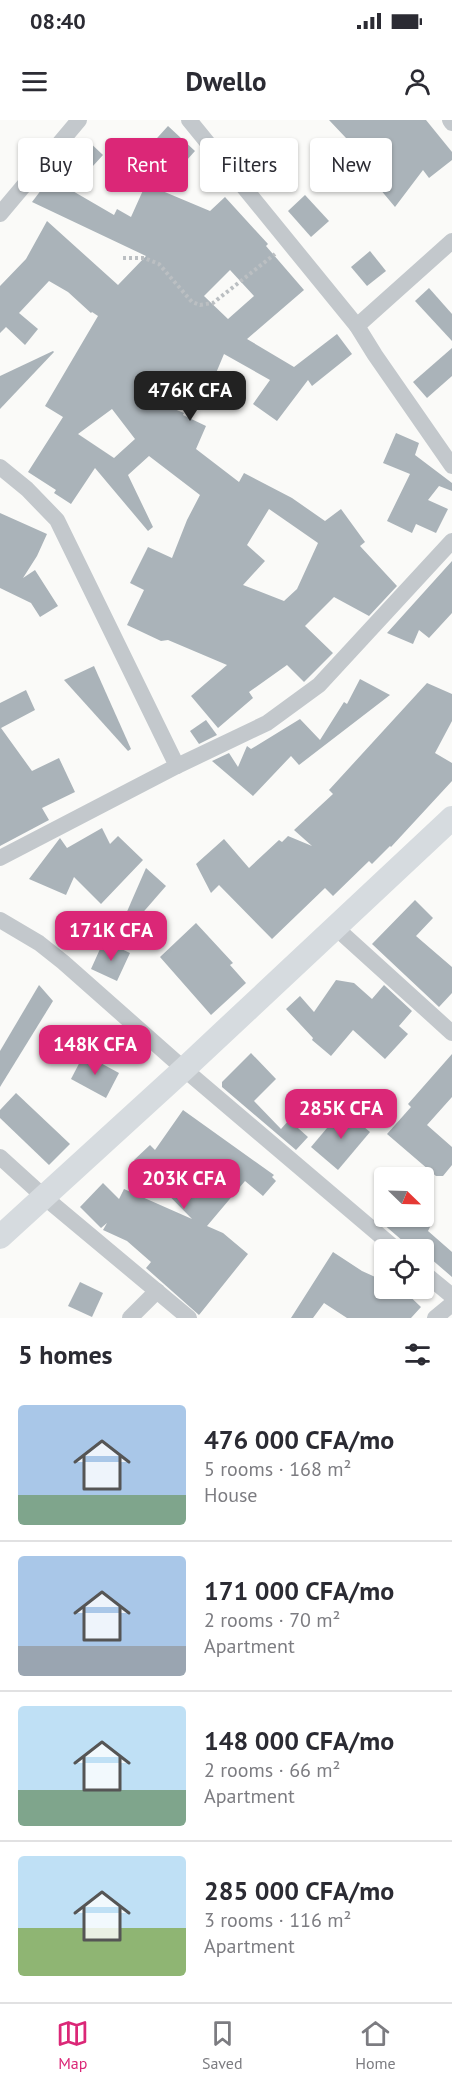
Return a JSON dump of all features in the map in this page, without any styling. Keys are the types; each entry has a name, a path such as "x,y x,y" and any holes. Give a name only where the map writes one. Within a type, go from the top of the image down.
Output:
{"main road":[{"path":"0,1237 184,1069 452,818"}],"street":[{"path":"0,214 79,120"},
{"path":"189,120 357,326 452,466"},
{"path":"357,326 452,241"},
{"path":"0,467 27,489 57,520 177,766"},
{"path":"0,858 177,766 267,723 319,685 452,541"},
{"path":"0,920 39,943 63,962 184,1069 384,1239"},
{"path":"335,927 452,1033"},
{"path":"0,1157 189,1318"},
{"path":"434,1281 452,1296"},
{"path":"130,1318 157,1291"},
{"path":"435,1318 452,1304"}],"path":[{"path":"123,258 144,258 159,264 192,302 200,305 213,303 289,243"}],"building":[{"path":"329,120 426,120 452,152 452,160 429,178 423,170 395,207 382,192 392,192 392,138 346,138"},
{"path":"168,126 181,138 157,138"},
{"path":"188,145 195,151 188,159"},
{"path":"93,146 103,155 93,166"},
{"path":"40,192 74,192 114,215 117,209 131,217 142,192 165,192 210,211 225,197 268,244 266,246 304,290 247,339 294,367 337,334 352,354 312,386 308,380 277,421 253,404 270,380 224,354 211,385 182,372 167,406 206,426 196,449 239,482 244,473 292,498 325,521 341,509 365,542 360,546 397,586 369,616 334,597 305,626 333,653 304,682 287,665 249,692 253,698 218,728 191,696 227,665 168,640 161,641 127,625 144,590 130,583 148,547 172,558 200,495 149,456 128,475 153,527 148,531 95,468 71,504 54,493 56,490 28,472 63,417 45,406 98,316 91,313 68,292 49,281 19,313 38,329 25,345 6,327 0,333 0,286 26,259 47,221 118,285 146,256 32,202","holes":["230,270 254,296 228,319 204,296","112,409 135,439 114,458 78,434","269,509 318,543 297,589 284,601 243,585 265,561 247,545"]},
{"path":"305,195 329,221 311,237 288,211"},
{"path":"370,251 386,271 367,286 351,267"},
{"path":"429,288 452,314 452,341 415,301"},
{"path":"452,348 452,376 427,398 413,382"},
{"path":"54,352 0,409 0,376"},
{"path":"396,433 419,443 415,455 452,483 452,491 439,486 428,500 448,509 436,533 416,524 412,533 387,521 410,474 383,463"},
{"path":"0,513 47,534 23,578 35,570 58,606 40,617 31,603 0,588"},
{"path":"452,561 452,613 429,638 419,630 413,644 387,633"},
{"path":"94,666 131,749 128,751 64,680"},
{"path":"360,679 390,695 299,765 291,756 253,796 212,761 229,753 238,767 247,746 251,749 300,719 320,740 344,702 347,704"},
{"path":"427,683 452,694 452,721 435,753 452,763 452,781 391,847 372,864 369,861 333,896 325,888 272,939 219,885 211,893 196,864 224,839 249,868 279,840 282,842 288,836 312,846 294,830 333,794 329,790"},
{"path":"26,690 35,710 1,728 32,771 59,758 75,792 42,808 49,820 0,846 0,703"},
{"path":"206,720 217,735 199,744 190,731"},
{"path":"102,828 110,844 118,836 143,860 101,904 74,877 66,895 29,879 60,838 67,848"},
{"path":"146,868 166,886 118,941 115,939"},
{"path":"415,900 433,918 416,936 452,967 452,993 439,1007 372,944"},
{"path":"196,923 233,963 230,965 246,983 211,1015 160,957"},
{"path":"113,945 130,953 117,981 91,969 100,949 110,952"},
{"path":"336,980 354,983 372,999 384,985 412,1011 399,1026 408,1034 385,1059 353,1030 331,1056 312,1040 313,1038 286,1009 300,996 314,1012"},
{"path":"39,985 53,1001 0,1087 0,1051"},
{"path":"251,1053 276,1079 254,1101 281,1129 289,1120 308,1137 296,1150 222,1087 222,1082"},
{"path":"84,1054 119,1073 106,1098 71,1079"},
{"path":"452,1054 452,1097 427,1125 452,1147 452,1165 443,1176 436,1176 434,1167 426,1167 387,1134 411,1107 408,1104"},
{"path":"16,1093 70,1144 49,1165 0,1118 0,1110"},
{"path":"343,1109 370,1132 338,1170 311,1147"},
{"path":"183,1110 274,1175 272,1177 276,1181 263,1196 245,1181 207,1226 223,1233 248,1254 199,1315 146,1268 151,1262 127,1241 103,1230 107,1223 101,1228 80,1207 103,1183 119,1199 124,1189 192,1219 134,1160 150,1145 155,1150"},
{"path":"387,1227 430,1227 428,1231 452,1252 452,1277 434,1261 434,1239 401,1239"},
{"path":"333,1252 374,1276 374,1299 413,1299 421,1307 411,1318 347,1318 324,1303 313,1318 291,1318"},
{"path":"80,1282 103,1293 92,1317 68,1306"}]}
